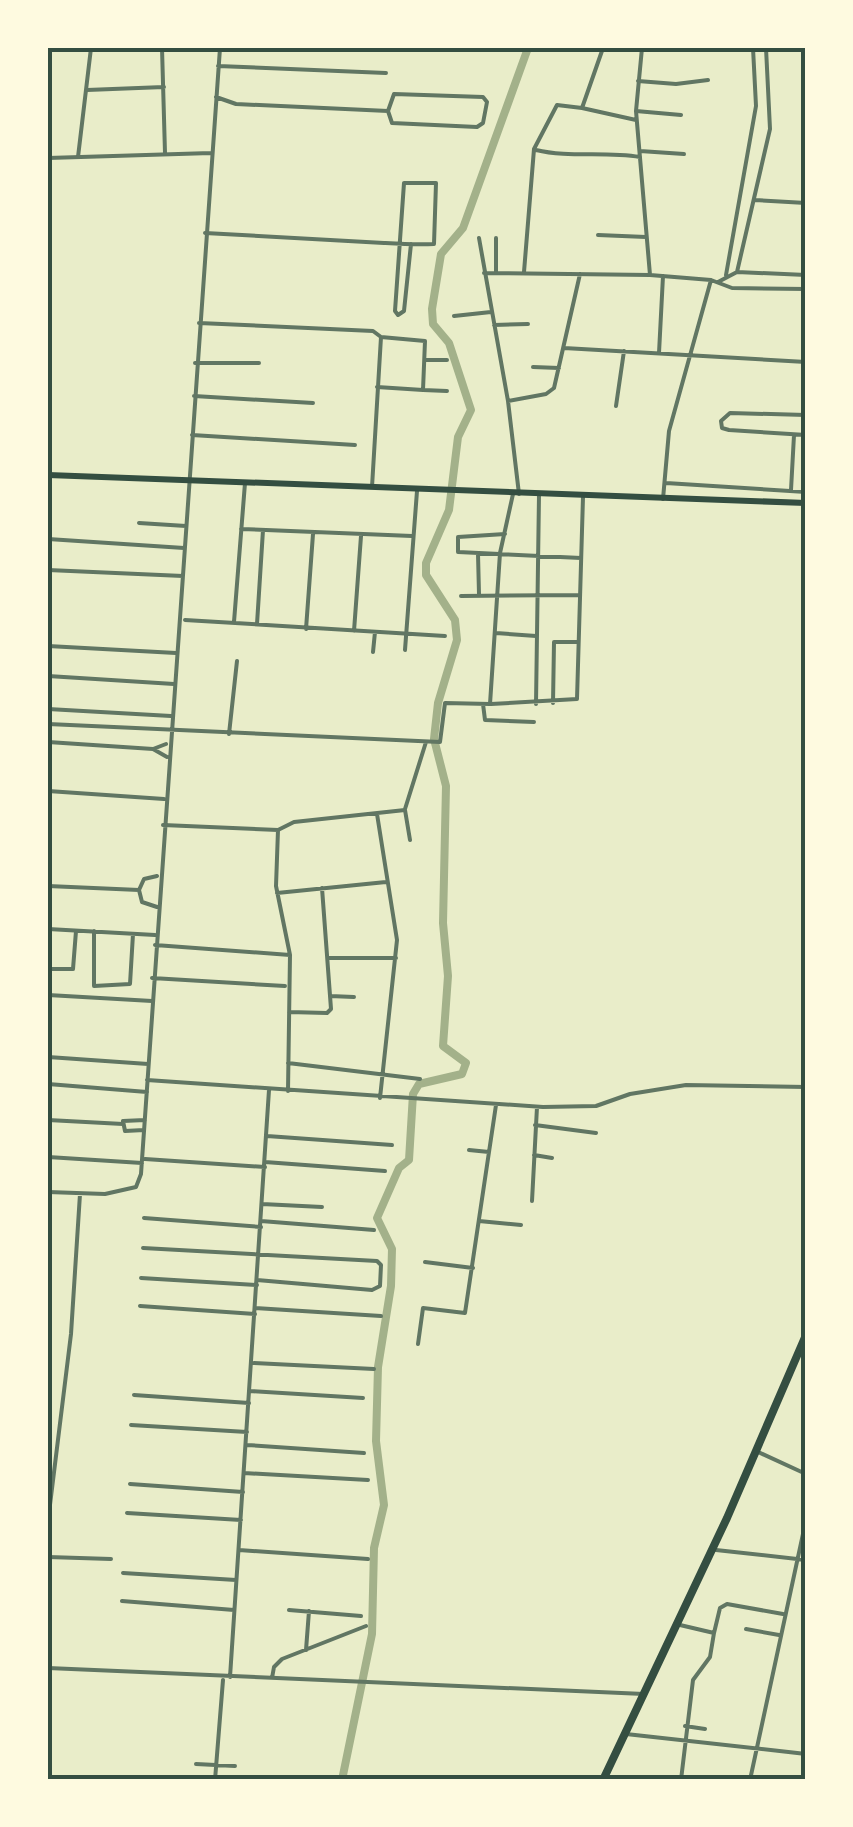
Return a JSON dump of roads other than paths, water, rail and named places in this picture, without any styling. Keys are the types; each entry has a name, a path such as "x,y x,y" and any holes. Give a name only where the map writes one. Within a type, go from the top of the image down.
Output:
{"highway":[{"path":"603,1780 711,1550 806,1334"}],"main road":[{"path":"48,475 372,490 806,503"}],"street":[{"path":"78,158 91,48"},
{"path":"162,48 165,154"},
{"path":"48,1192 130,1191 140,1180 143,1161 164,799 220,48"},
{"path":"582,108 603,48"},
{"path":"642,48 636,111 650,274"},
{"path":"726,274 756,106 753,48"},
{"path":"737,272 771,112 766,48"},
{"path":"218,66 386,73"},
{"path":"636,80 676,84 708,80"},
{"path":"87,90 164,87"},
{"path":"398,93 483,98 488,102 483,123 478,127 392,123 388,110 392,96 398,93"},
{"path":"216,98 236,104 388,110"},
{"path":"524,272 534,150 557,106 637,120"},
{"path":"636,111 681,116"},
{"path":"534,150 556,155 684,154"},
{"path":"48,158 211,154"},
{"path":"205,233 400,244 436,242 436,183 404,182 400,244 398,315 404,311 411,244"},
{"path":"755,200 806,203"},
{"path":"598,235 646,237"},
{"path":"479,238 508,401 516,494 500,553 490,704"},
{"path":"496,238 496,272"},
{"path":"508,401 550,392 581,272"},
{"path":"718,282 726,274 737,272 806,275"},
{"path":"484,273 650,274 711,280 732,288 806,289"},
{"path":"659,354 663,276"},
{"path":"663,498 669,431 711,280"},
{"path":"454,316 491,312"},
{"path":"199,323 374,332 381,337 426,341 423,390"},
{"path":"494,325 528,324"},
{"path":"372,490 381,337"},
{"path":"564,348 806,362"},
{"path":"616,406 624,351"},
{"path":"426,360 447,360"},
{"path":"196,363 258,363"},
{"path":"533,367 559,368"},
{"path":"377,386 447,390"},
{"path":"194,396 313,403"},
{"path":"806,415 730,413 721,421 725,430 806,435"},
{"path":"192,435 354,445"},
{"path":"790,492 794,435"},
{"path":"234,622 244,483"},
{"path":"664,483 806,492"},
{"path":"405,650 417,491"},
{"path":"536,704 539,495"},
{"path":"48,724 440,742 445,703 536,704 578,700 583,497"},
{"path":"139,523 186,526"},
{"path":"241,529 412,536"},
{"path":"257,624 263,530"},
{"path":"306,629 313,532"},
{"path":"505,534 458,538 459,553 581,558"},
{"path":"354,631 362,535"},
{"path":"48,539 184,548"},
{"path":"478,554 479,594"},
{"path":"48,570 183,576"},
{"path":"460,596 579,595"},
{"path":"184,620 446,636"},
{"path":"373,652 374,632"},
{"path":"496,633 536,636"},
{"path":"553,703 554,642 578,642"},
{"path":"48,646 176,653"},
{"path":"230,734 237,660"},
{"path":"48,692 48,676 174,684"},
{"path":"483,703 486,720 534,722"},
{"path":"48,709 171,716"},
{"path":"48,742 153,750 167,757"},
{"path":"410,840 405,810 428,742"},
{"path":"153,750 168,743"},
{"path":"48,791 164,799"},
{"path":"163,825 278,830 294,822 405,810"},
{"path":"378,814 386,882"},
{"path":"278,830 278,893 290,955 288,1091"},
{"path":"157,908 142,902 139,890 144,879 159,876"},
{"path":"278,893 386,882 391,886 396,958 380,1098"},
{"path":"48,886 139,890"},
{"path":"289,1012 327,1013 330,996 322,888"},
{"path":"48,929 155,935"},
{"path":"48,968 73,969 76,930"},
{"path":"94,931 94,986 130,984 133,934"},
{"path":"155,945 290,955"},
{"path":"328,958 396,958"},
{"path":"152,978 285,986"},
{"path":"48,995 152,1001"},
{"path":"330,996 354,997"},
{"path":"48,1056 148,1064"},
{"path":"288,1062 420,1079"},
{"path":"147,1080 537,1107 596,1106 648,1090 686,1085 806,1086"},
{"path":"48,1084 147,1092"},
{"path":"216,1780 239,1550 269,1090"},
{"path":"418,1344 423,1308 465,1313 496,1104"},
{"path":"532,1201 537,1107"},
{"path":"48,1120 123,1124 130,1118 145,1120"},
{"path":"123,1124 129,1132 144,1130"},
{"path":"535,1126 596,1134"},
{"path":"267,1136 392,1145"},
{"path":"469,1150 489,1152"},
{"path":"534,1155 552,1158"},
{"path":"48,1157 386,1171"},
{"path":"48,1521 71,1334 80,1194"},
{"path":"261,1204 322,1207"},
{"path":"144,1218 374,1230"},
{"path":"480,1220 521,1225"},
{"path":"141,1278 372,1290 380,1286 382,1268 377,1261 143,1248"},
{"path":"425,1262 473,1268"},
{"path":"140,1306 381,1316"},
{"path":"253,1362 374,1369"},
{"path":"250,1391 363,1398"},
{"path":"134,1395 249,1403"},
{"path":"131,1425 247,1432"},
{"path":"246,1445 364,1454"},
{"path":"756,1451 806,1474"},
{"path":"244,1473 368,1480"},
{"path":"130,1484 243,1492"},
{"path":"127,1513 241,1520"},
{"path":"750,1780 794,1558 806,1520"},
{"path":"239,1550 368,1559"},
{"path":"711,1550 806,1560"},
{"path":"48,1556 110,1560"},
{"path":"123,1573 236,1580"},
{"path":"122,1602 234,1610"},
{"path":"681,1780 685,1726 696,1672 710,1656 720,1608 727,1604 783,1614"},
{"path":"289,1610 361,1616"},
{"path":"306,1650 309,1612"},
{"path":"676,1624 714,1633"},
{"path":"272,1678 277,1662 366,1626"},
{"path":"746,1629 779,1635"},
{"path":"48,1668 644,1694"},
{"path":"685,1726 705,1729"},
{"path":"626,1734 806,1754"},
{"path":"196,1764 235,1766"}],"waterway":[{"path":"342,1780 372,1634 374,1548 384,1505 376,1441 378,1367 391,1286 392,1249 377,1218 399,1168 409,1160 413,1094 419,1084 462,1074 466,1063 443,1046 448,976 443,923 446,786 434,739 438,703 457,640 455,620 426,575 426,563 449,510 458,437 471,410 449,343 433,324 432,309 441,254 463,228 528,48"}]}
